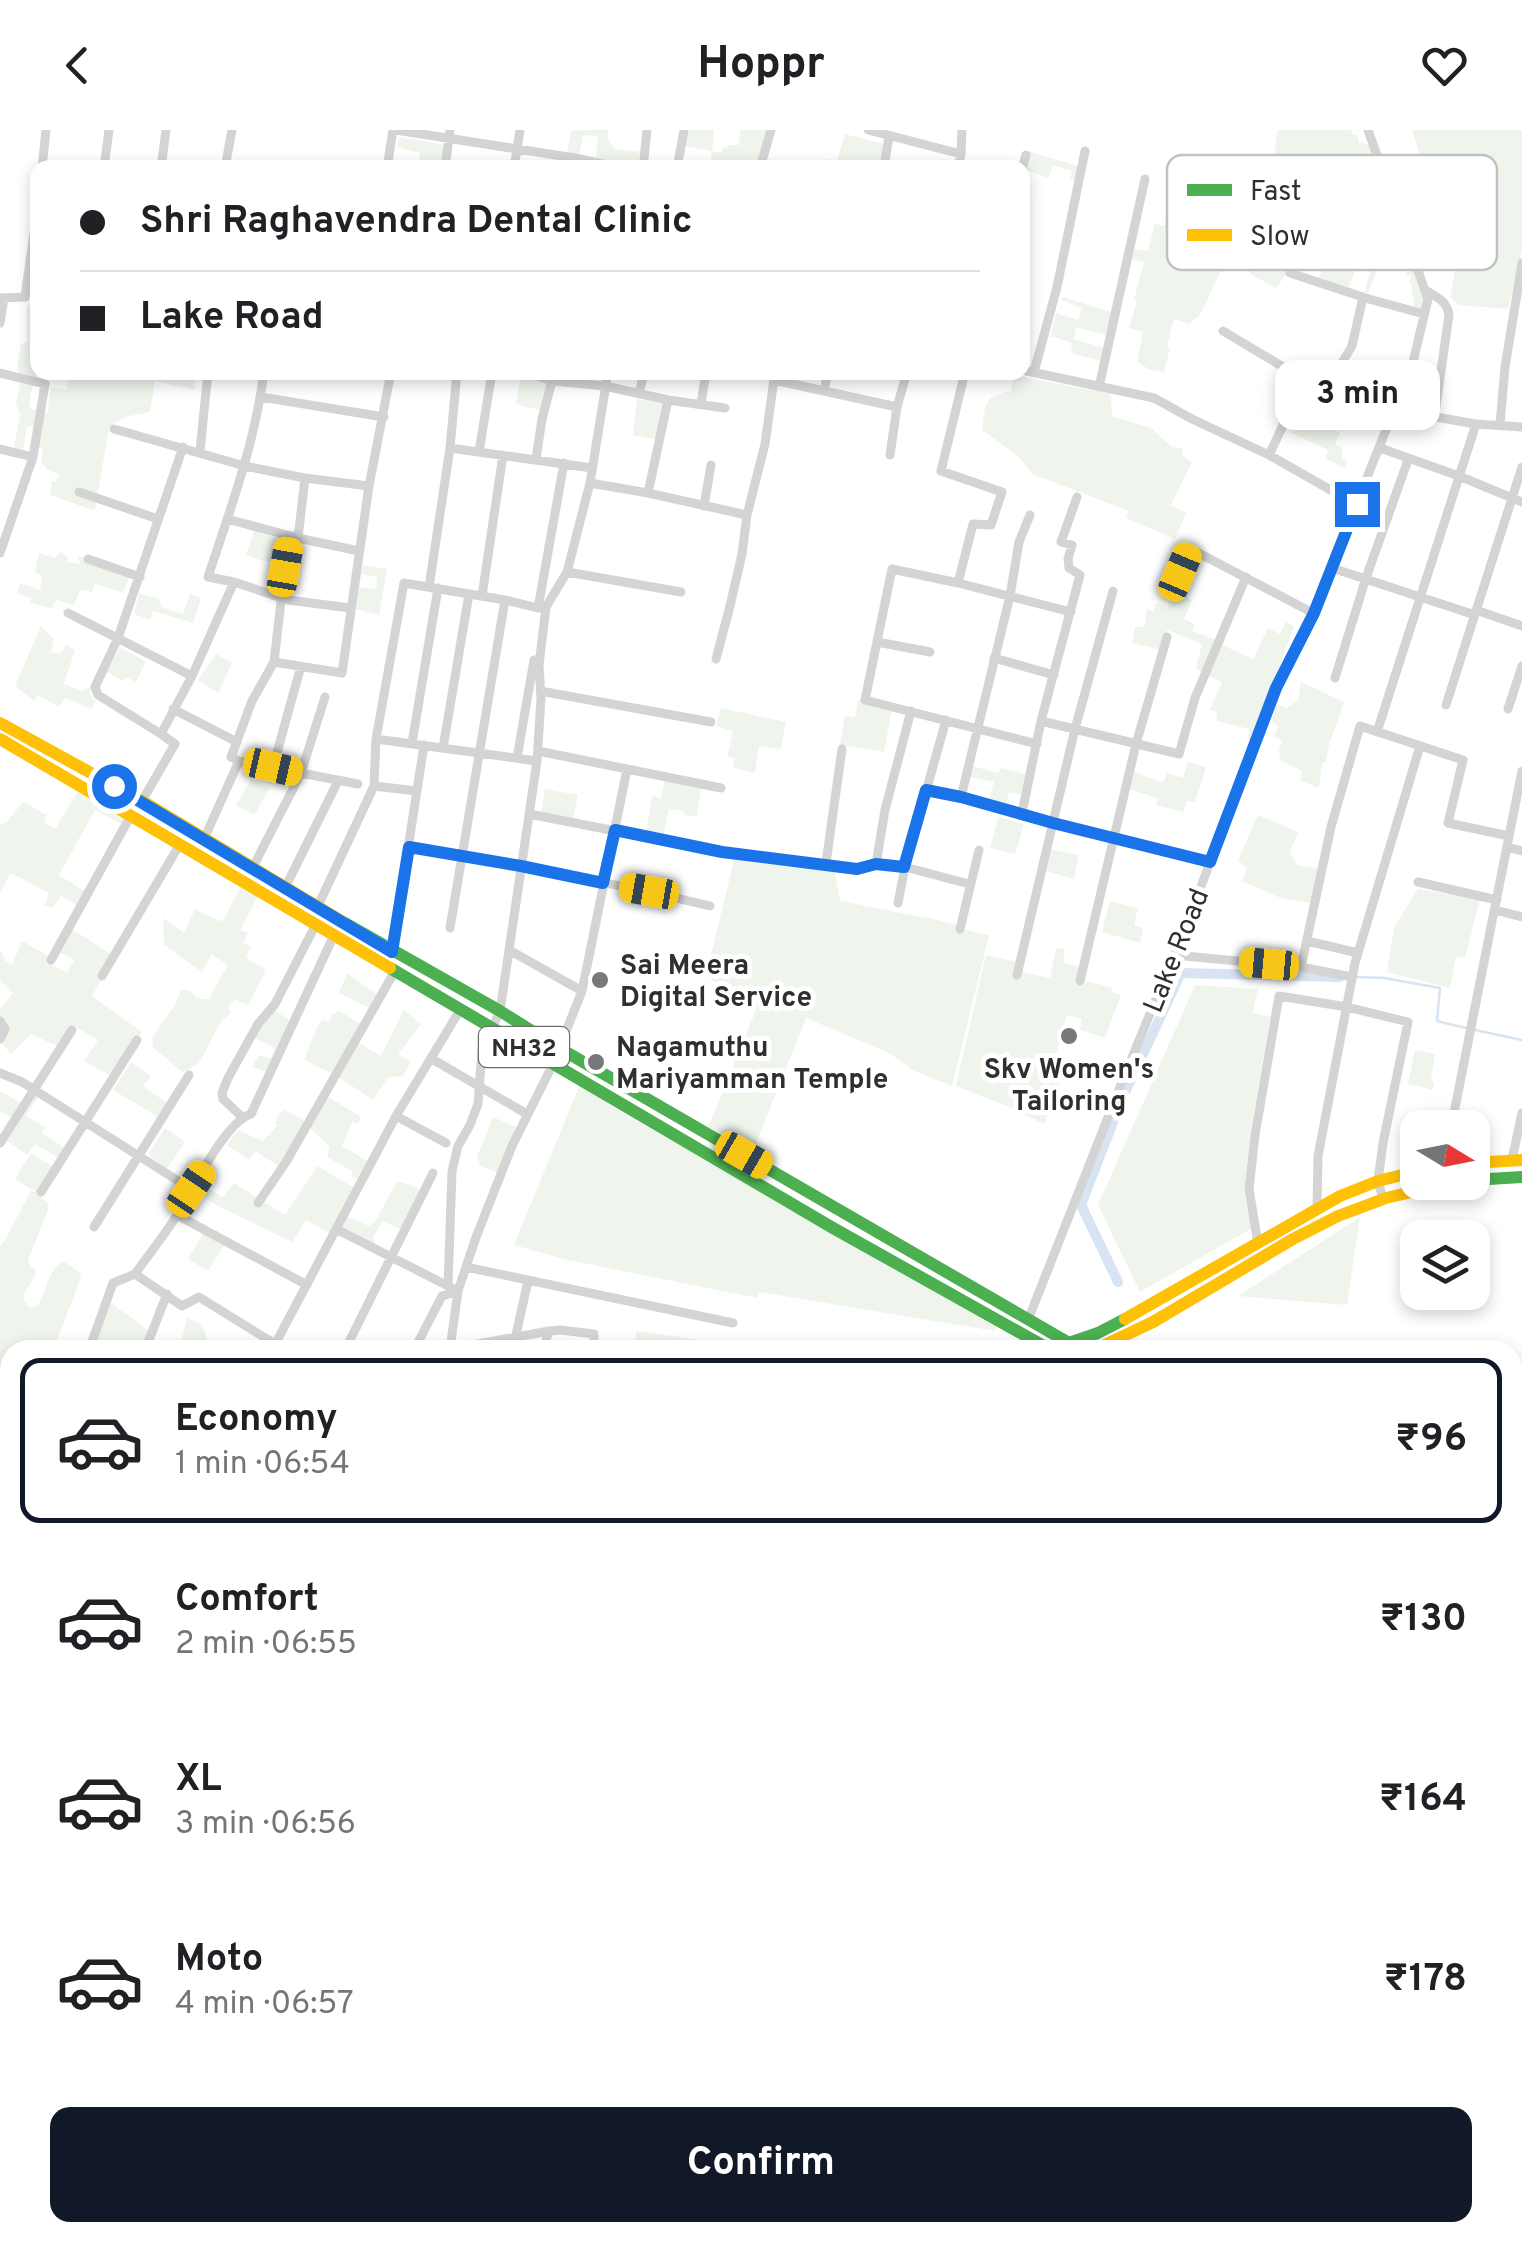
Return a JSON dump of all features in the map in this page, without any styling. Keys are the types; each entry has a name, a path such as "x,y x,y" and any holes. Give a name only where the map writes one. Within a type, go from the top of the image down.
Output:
{"main road":[{"name":"NH32","path":"0,724 143,803 1058,1340"},
{"name":"NH32","path":"0,739 704,1152 1033,1340"},
{"path":"134,817 143,803"},
{"path":"704,1152 712,1137"},
{"path":"1490,1162 1517,1160"},
{"name":"NH32","path":"1124,1340 1176,1300 1318,1207 1400,1176"},
{"path":"1490,1179 1522,1177"},
{"name":"NH32","path":"1085,1340 1176,1300 1324,1222 1400,1195"}],"street":[{"path":"43,160 46,130"},
{"path":"105,160 109,130"},
{"path":"162,160 166,130"},
{"path":"226,160 232,130"},
{"path":"388,160 394,130 449,135 563,160"},
{"path":"515,160 520,130"},
{"path":"644,160 648,130"},
{"path":"678,160 684,130"},
{"path":"762,160 771,130"},
{"path":"868,130 962,154"},
{"path":"960,160 962,130"},
{"name":"Lake Road","path":"1368,130 1377,155"},
{"path":"446,160 449,135"},
{"path":"885,160 889,136"},
{"path":"1034,372 1084,151"},
{"path":"1024,160 1026,154"},
{"path":"1099,387 1145,179"},
{"path":"1500,424 1522,263"},
{"path":"0,322 2,298 26,297 30,266"},
{"name":"Lake Road","path":"1021,1333 1174,955 1276,688 1314,613 1413,362 1428,299 1417,270"},
{"path":"1290,273 1424,314"},
{"path":"1424,290 1444,302 1449,315 1436,417"},
{"path":"1326,389 1352,346 1364,297"},
{"path":"1224,331 1388,424"},
{"path":"1030,371 1154,398 1357,504"},
{"path":"0,372 30,380"},
{"path":"0,553 34,457 46,384 31,380"},
{"path":"200,451 207,380"},
{"path":"263,380 245,466 208,577 282,599 350,608"},
{"path":"274,662 342,673 358,550 390,380"},
{"path":"412,744 434,588 455,380"},
{"path":"479,452 491,380"},
{"path":"536,459 552,380 725,408"},
{"path":"542,608 567,572 590,483 606,380"},
{"path":"639,394 642,380"},
{"path":"701,404 705,380"},
{"path":"716,658 742,554 746,516 765,444 774,380"},
{"path":"788,380 898,408"},
{"path":"824,391 826,380"},
{"path":"890,455 905,380"},
{"path":"958,583 974,524 991,525 1002,492 942,471 963,380"},
{"path":"1269,456 1305,380"},
{"path":"261,397 384,417"},
{"path":"648,493 668,400"},
{"path":"1420,422 1436,417 1522,427"},
{"path":"1377,732 1476,424"},
{"path":"114,428 245,466 369,486"},
{"path":"143,803 175,744 96,692 95,687 118,638 183,447"},
{"path":"450,448 592,468"},
{"path":"1380,448 1517,500"},
{"path":"0,449 34,457"},
{"path":"482,596 503,455"},
{"path":"1335,678 1408,460"},
{"path":"448,1286 452,1171 458,1146 474,1114 482,1050 500,1012 529,814 537,756 542,608 564,463"},
{"path":"704,506 711,464"},
{"path":"1446,705 1517,500 1522,467"},
{"path":"305,478 295,537 285,567 274,662 252,701 232,757 358,784"},
{"path":"590,483 746,516"},
{"path":"79,492 158,519"},
{"path":"1022,813 1080,575 1068,568 1072,546 1061,542 1077,498"},
{"path":"0,512 14,515"},
{"path":"961,797 1010,596 1019,542 1030,516"},
{"path":"227,518 358,550"},
{"path":"1171,594 1190,549 1314,613"},
{"path":"88,559 140,577"},
{"path":"1332,568 1522,626"},
{"path":"1036,744 865,700 892,569 1071,612"},
{"path":"567,572 681,592"},
{"path":"1042,720 1179,754 1195,698 1246,577"},
{"path":"161,734 234,582"},
{"path":"317,908 374,786 376,739 404,583 542,608"},
{"path":"1017,975 1075,728 1113,592"},
{"path":"443,748 469,594"},
{"path":"450,928 505,600"},
{"path":"68,613 192,676"},
{"path":"517,758 542,633"},
{"path":"1080,981 1136,744 1168,637"},
{"path":"877,642 930,652"},
{"path":"994,658 1054,675"},
{"path":"273,767 300,666"},
{"path":"1508,708 1522,666"},
{"path":"540,691 710,722"},
{"path":"253,868 301,774 325,697"},
{"path":"174,709 237,742"},
{"path":"876,864 885,810 911,711"},
{"path":"898,903 904,867 946,720"},
{"path":"1301,967 1331,826 1360,726 1462,760 1448,824 1508,842 1522,851"},
{"path":"376,739 517,758 537,756 722,788"},
{"path":"392,952 424,745"},
{"path":"1318,1207 1318,1156 1352,977 1420,746"},
{"path":"826,864 842,750"},
{"path":"204,840 239,761"},
{"path":"451,1340 458,1291 466,1267 512,1146 553,1064 582,990 627,769"},
{"path":"1455,1110 1522,771"},
{"path":"286,888 338,781"},
{"path":"374,786 417,791"},
{"path":"926,790 1210,862"},
{"path":"529,814 722,852 857,869 876,864 904,867 970,884"},
{"path":"51,960 134,817"},
{"path":"102,976 180,844"},
{"path":"409,847 710,906"},
{"path":"960,928 979,850"},
{"path":"1418,882 1496,905 1522,917"},
{"path":"242,1117 223,1099 222,1093 258,1024 275,1004 316,924"},
{"path":"93,1340 113,1282 135,1274 228,1132 250,1114 334,935"},
{"path":"1306,942 1358,952"},
{"path":"509,950 582,990"},
{"path":"1174,955 1301,967 1352,977"},
{"path":"258,1203 286,1162 396,971"},
{"path":"1258,1244 1249,1189 1279,996 1408,1022 1383,1143 1378,1181 1382,1199"},
{"path":"278,1340 396,1116 460,1010"},
{"path":"0,1021 5,1029 0,1039"},
{"path":"0,1144 72,1030"},
{"path":"41,1192 137,1040"},
{"path":"432,1059 528,1114"},
{"path":"0,1073 22,1082 191,1189"},
{"path":"94,1227 189,1074"},
{"path":"1517,1160 1522,1113"},
{"path":"396,1116 446,1142"},
{"path":"351,1340 433,1173"},
{"path":"177,1215 307,1286"},
{"path":"336,1229 458,1291"},
{"path":"466,1267 733,1323"},
{"path":"135,1274 183,1306 199,1297 264,1340"},
{"path":"515,1339 528,1281"},
{"path":"419,1340 442,1296 458,1291"},
{"path":"149,1340 167,1294"},
{"path":"508,1340 561,1330 594,1334 594,1340"},
{"path":"546,1340 549,1331"}],"shaded area":[{"path":"609,130 607,138 615,149 640,152 639,160 596,160 598,136 583,135 579,155 567,153 571,131"},
{"path":"689,130 714,130 712,151 722,153 723,147 738,145 741,130 771,130 762,160 712,160 711,151 684,146"},
{"path":"1278,130 1351,130 1359,143 1369,144 1374,155 1274,155"},
{"path":"1412,130 1522,130 1522,250 1508,309 1458,305 1450,297 1455,270 1497,270 1497,155 1420,155"},
{"path":"845,134 888,145 886,160 837,160"},
{"path":"399,137 445,145 444,160 419,160 420,153 397,147"},
{"path":"1028,151 1081,167 1078,181 1070,179 1072,171 1053,165 1049,178 1030,171 1030,160 1026,160"},
{"path":"1167,214 1167,270 1221,270 1200,315 1189,324 1174,319 1164,372 1148,369 1137,361 1143,332 1129,328 1144,262 1129,258 1130,249 1148,251 1155,223 1164,226"},
{"path":"1249,270 1287,273 1276,288"},
{"path":"1321,270 1355,270 1349,287 1319,278"},
{"path":"1371,270 1377,270 1368,293 1364,292"},
{"path":"1416,270 1427,299 1424,314 1415,310 1407,271"},
{"path":"1063,297 1114,313 1109,336 1076,327 1074,339 1107,349 1104,362 1071,353 1072,343 1051,336 1056,313 1078,320 1082,308 1061,300"},
{"path":"27,305 30,378 17,370 21,345 27,341"},
{"path":"1030,378 1111,394 1112,416 1151,428 1172,447 1182,448 1183,456 1192,462 1171,505 1186,513 1175,539 1126,518 1129,511 1032,474 1019,457 982,430 987,403 1011,391 1013,380"},
{"path":"21,379 33,382 29,408 47,414 51,387 67,390 68,380 195,380 195,390 155,381 150,412 125,417 109,427 95,511 50,495 52,481 60,475 46,469 41,460 43,449 38,447 37,427 27,426 23,450 14,448"},
{"path":"520,380 547,384 540,410 516,404"},
{"path":"1304,384 1315,389 1305,408 1340,433 1335,444 1342,448 1342,458 1348,461 1344,468 1325,458 1328,450 1290,432 1299,416 1289,411"},
{"path":"637,399 665,404 658,440 633,435"},
{"path":"254,531 280,539 276,565 246,555"},
{"path":"61,552 67,562 80,564 78,556 129,577 123,593 95,584 92,592 80,590 74,605 56,600 52,608 30,603 31,598 17,593 20,583 40,590 42,576 35,572 39,553 55,558"},
{"path":"363,565 387,569 379,615 356,609 359,587 376,589 377,577 361,574"},
{"path":"1177,591 1192,600 1184,619 1195,624 1192,631 1217,640 1203,674 1196,668 1202,644 1167,630 1161,650 1132,643 1135,627 1144,627 1147,609 1153,611 1157,603 1168,607 1170,597"},
{"path":"139,593 159,599 162,607 183,614 190,594 201,598 193,623 153,611 150,620 134,614"},
{"path":"1286,622 1294,626 1253,741 1248,740 1249,729 1216,721 1217,712 1210,710 1222,682 1208,676 1222,645 1253,659 1268,628 1280,634"},
{"path":"41,626 54,639 51,653 61,653 66,645 75,650 64,684 83,691 91,687 90,695 95,701 92,709 65,698 59,707 38,695 34,701 15,686"},
{"path":"120,647 146,662 136,682 126,677 123,681 107,672"},
{"path":"216,654 232,663 218,693 198,680"},
{"path":"1301,682 1344,702 1322,764 1319,788 1301,781 1302,771 1280,760 1282,741 1274,736 1278,726 1271,721 1276,704 1287,708 1298,700"},
{"path":"858,700 892,709 884,752 840,745 845,716 855,717"},
{"path":"721,708 786,722 781,749 759,746 755,773 733,768 735,758 727,757 733,731 716,726"},
{"path":"1188,762 1206,767 1195,802 1187,801 1184,812 1156,805 1158,798 1128,789 1132,771 1163,783 1167,773 1183,778"},
{"path":"972,766 1028,775 1024,795 1009,792 1005,807 988,803 994,782 970,777"},
{"path":"251,779 270,788 254,815 236,805"},
{"path":"665,780 701,787 697,817 669,809 663,837 646,834 652,796 661,798"},
{"path":"80,788 128,813 121,824 95,810 59,875 86,892 77,905 61,896 53,908 45,905 49,893 11,873 0,892 0,825 23,802 47,815 44,822 55,829"},
{"path":"545,789 578,795 573,821 541,815"},
{"path":"1258,815 1298,832 1290,852 1297,865 1318,868 1312,903 1283,899 1242,881 1247,868 1238,860"},
{"path":"998,817 1024,824 1015,854 990,848"},
{"path":"1049,849 1079,855 1074,879 1046,871"},
{"path":"735,856 834,867 840,901 955,924 960,929 989,935 952,1086 914,1071 889,1053 806,1018 754,1148 708,1127 756,1010 706,976"},
{"path":"243,883 260,893 240,930 248,933 243,943 251,947 246,958 266,970 248,1005 234,999 228,1006 231,1013 217,1028 204,1054 192,1068 182,1072 153,1047 152,1038 181,990 212,1000 209,998 228,965 212,954 202,972 164,945 163,918 184,933 195,909 222,922"},
{"path":"1418,889 1480,899 1465,958 1456,957 1450,988 1387,972 1394,927"},
{"path":"1110,901 1138,908 1134,925 1143,928 1140,943 1102,932"},
{"path":"72,929 114,956 92,996 142,1032 111,1076 84,1061 98,1040 76,1027 57,1046 31,1034 11,1054 1,1042 0,1009 13,993 0,980 0,949 12,965 22,941 47,955 53,965 67,973 74,960 58,951"},
{"path":"1056,948 1065,949 1063,963 1081,967 1079,983 1111,987 1112,992 1121,995 1105,1038 1080,1030 1082,1019 1067,1015 1057,1052 1070,1059 1044,1124 956,1086 986,955 1018,962 1021,972 1050,978"},
{"path":"347,973 381,997 373,1010 339,993"},
{"path":"1195,985 1258,989 1253,1013 1270,1017 1244,1192 1251,1229 1140,1292 1098,1205"},
{"path":"273,1009 293,1023 270,1073 252,1067 259,1055 271,1059 275,1048 251,1036"},
{"path":"404,1010 421,1024 398,1054 411,1062 403,1076 388,1077 373,1100 304,1060 322,1020 329,1022 331,1015 339,1011 364,1026 356,1041 381,1056"},
{"path":"1415,1050 1435,1054 1433,1090 1408,1084"},
{"path":"131,1062 151,1076 143,1086 169,1104 160,1118 113,1090"},
{"path":"580,1084 614,1108 997,1323 995,1331 760,1292 757,1298 563,1259 514,1245"},
{"path":"33,1090 39,1096 26,1116 45,1127 42,1133 65,1148 60,1159 35,1144 27,1155 5,1139 16,1120 0,1111 0,1091 22,1104"},
{"path":"327,1096 361,1117 358,1124 352,1122 342,1146 369,1162 358,1179 352,1177 352,1171 327,1157 330,1147 310,1128"},
{"path":"283,1109 307,1122 280,1167 255,1151 249,1160 227,1145 238,1130 263,1141 278,1125 275,1123"},
{"path":"493,1117 516,1127 500,1173 481,1166 477,1157"},
{"path":"165,1128 185,1142 167,1169 148,1155"},
{"path":"31,1153 55,1168 38,1194 49,1204 28,1260 36,1270 35,1276 23,1295 31,1308 38,1305 50,1275 63,1261 81,1273 57,1340 0,1340 0,1246 31,1191 36,1192 15,1179"},
{"path":"317,1166 356,1189 331,1234 306,1220 292,1242 195,1191 199,1183 223,1197 234,1183 285,1215"},
{"path":"397,1181 423,1193 404,1231 383,1221 373,1237 377,1247 337,1230 343,1215 369,1226"},
{"path":"1360,1217 1347,1305 1238,1296"},
{"path":"204,1232 225,1244 208,1271 188,1259"},
{"path":"111,1303 152,1333 149,1340 93,1340"},
{"path":"187,1317 203,1326 207,1340 181,1340"},
{"path":"636,1331 699,1340 636,1340"}],"waterway":[{"path":"1118,1282 1081,1205 1122,1099 1181,973 1340,977"},
{"path":"1358,977 1440,988 1437,1021 1466,1028"},
{"path":"1475,1030 1522,1040"}],"traffic: fast":[{"path":"343,922 1064,1340"},
{"path":"390,968 833,1228 1033,1340"},
{"path":"1490,1179 1522,1177"},
{"path":"1078,1340 1125,1319"}],"traffic: slow":[{"path":"0,723 142,801 343,922"},
{"path":"0,739 390,968"},
{"path":"1490,1162 1522,1160"},
{"path":"1125,1319 1340,1196 1400,1176"},
{"path":"1115,1340 1338,1216 1400,1195"}],"place":[{"name":"Sai Meera Digital Service","path":"600,980"},
{"name":"Skv Women's Tailoring","path":"1069,1036"},
{"name":"Nagamuthu Mariyamman Temple","path":"596,1062"}],"route":[{"path":"114,786 392,952 409,847 603,883 615,830 722,852 857,869 876,864 904,867 926,790 1210,862 1276,688 1314,613 1357,504"}]}
